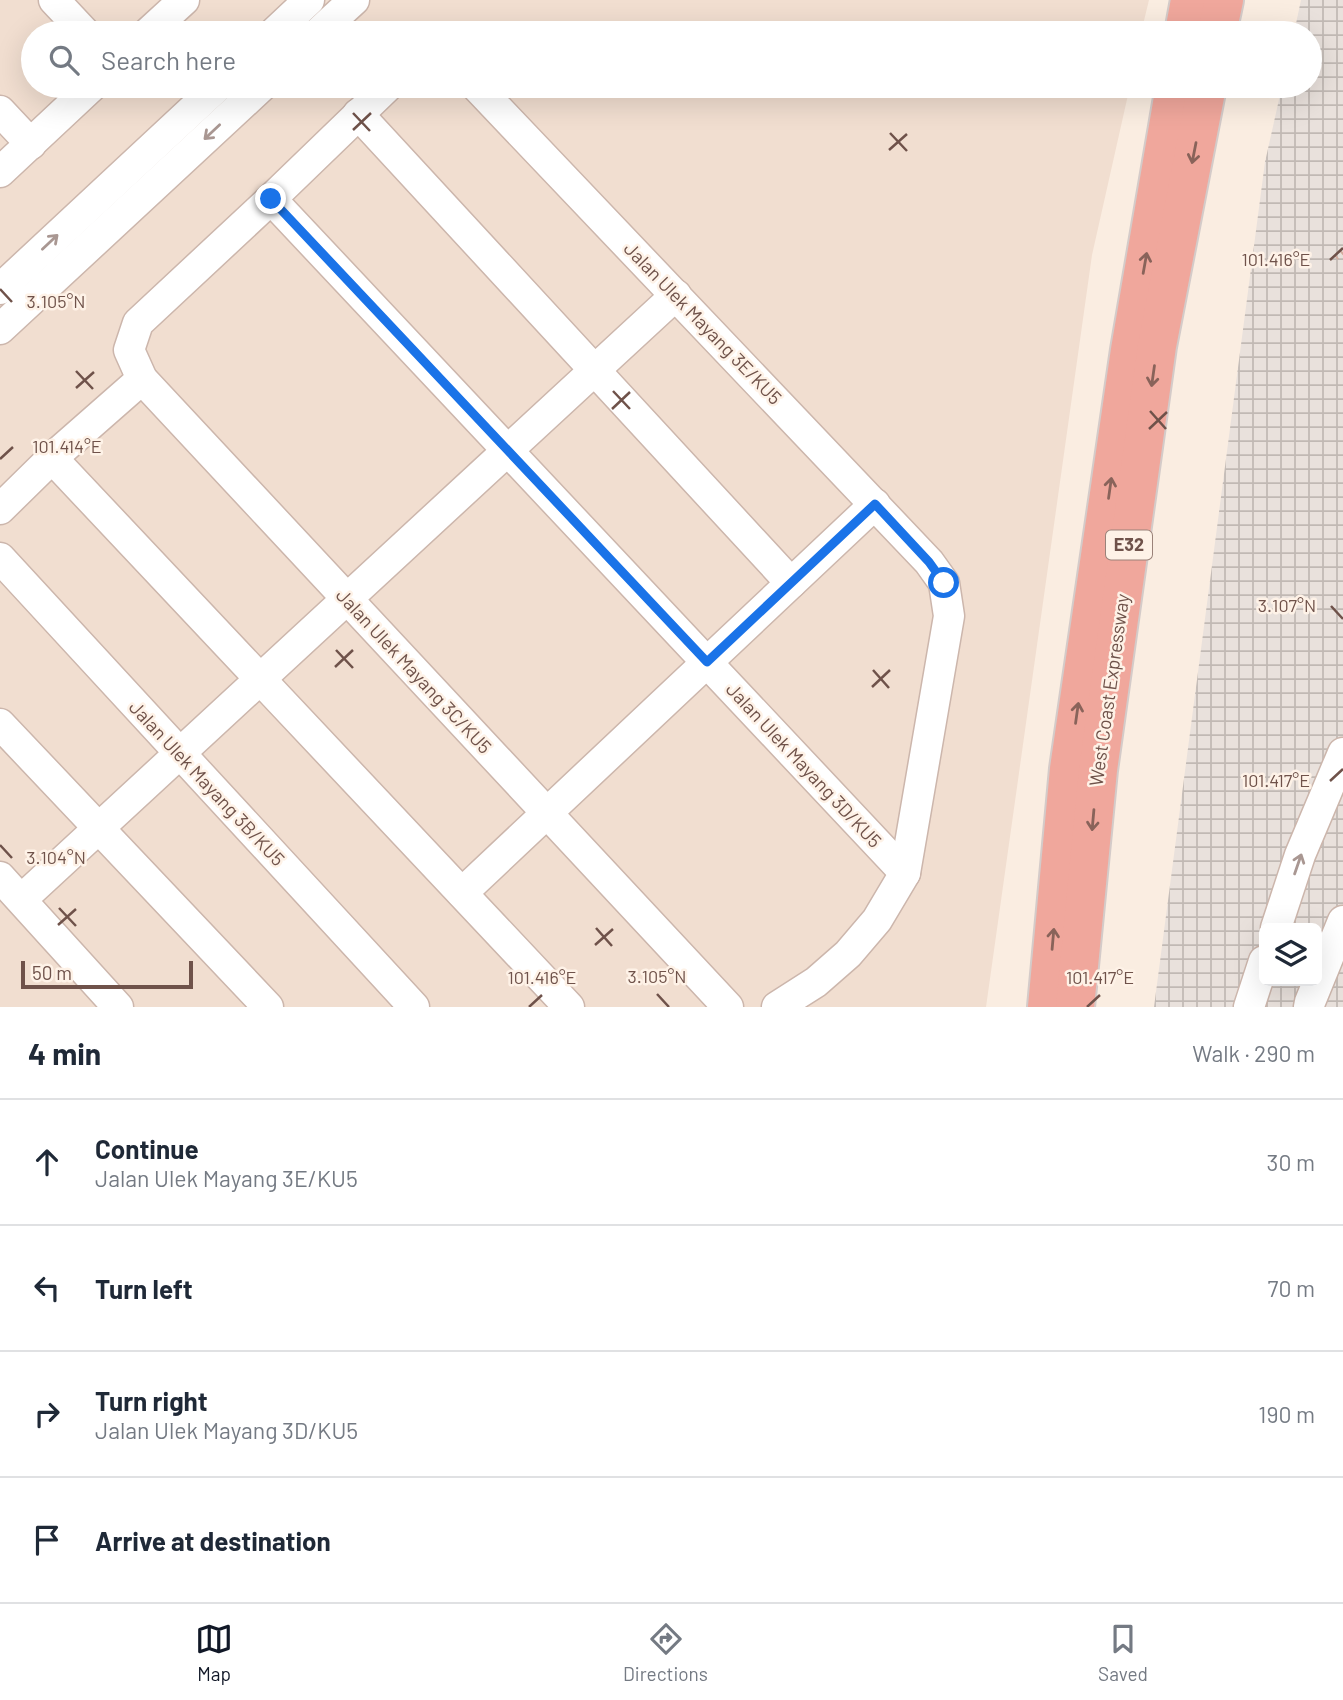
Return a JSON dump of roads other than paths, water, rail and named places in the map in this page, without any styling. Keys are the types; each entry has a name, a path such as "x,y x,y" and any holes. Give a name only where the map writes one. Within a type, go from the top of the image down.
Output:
{"highway":[{"path":"1186,21 1190,0"},
{"path":"1220,21 1224,0"},
{"name":"West Coast Expressway","path":"1047,1007 1069,769 1129,350 1173,98"},
{"name":"West Coast Expressway","path":"1075,1007 1098,771 1157,346 1205,98"}],"street":[{"path":"54,0 74,21"},
{"path":"161,21 184,0"},
{"path":"287,21 309,0"},
{"path":"331,21 354,0"},
{"path":"0,172 79,98"},
{"path":"0,289 205,98"},
{"path":"0,329 249,98"},
{"path":"271,199 375,98"},
{"name":"Jalan Ulek Mayang 3E/KU5","path":"488,98 875,504 929,562 944,583 950,616 905,873"},
{"path":"0,111 31,144"},
{"path":"358,114 792,583"},
{"name":"Jalan Ulek Mayang 3C/KU5","path":"271,199 138,323 130,350 142,379 728,1007"},
{"name":"Jalan Ulek Mayang 3D/KU5","path":"271,199 905,873"},
{"path":"22,899 676,295"},
{"path":"0,509 52,458 142,379"},
{"path":"52,458 569,1007"},
{"path":"462,893 875,504"},
{"name":"Jalan Ulek Mayang 3B/KU5","path":"0,558 414,1007"},
{"path":"0,724 268,1007"},
{"path":"1278,923 1300,855 1343,753"},
{"path":"777,1007 817,982 848,954 877,920 905,873"},
{"path":"0,877 118,1007"},
{"path":"1309,1007 1343,921"},
{"path":"1249,1007 1259,976"}]}
